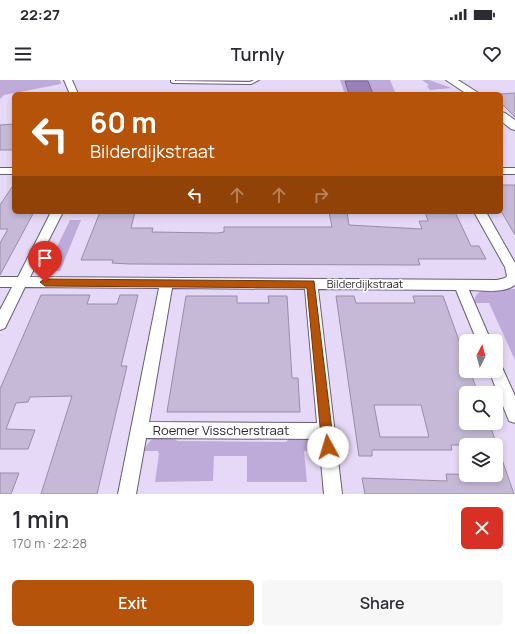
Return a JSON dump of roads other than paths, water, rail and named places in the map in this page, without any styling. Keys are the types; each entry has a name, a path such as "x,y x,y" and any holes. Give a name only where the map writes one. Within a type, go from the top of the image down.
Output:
{"street":[{"path":"68,80 73,92"},
{"path":"451,80 472,92"},
{"path":"503,117 515,126"},
{"path":"0,171 12,171"},
{"path":"503,171 515,171"},
{"path":"0,324 56,214"},
{"path":"481,214 511,267 513,281"},
{"name":"Bilderdijkstraat","path":"0,282 497,285 513,281"},
{"name":"Roemer Visscherstraat","path":"127,494 167,283"},
{"path":"311,284 333,494"},
{"path":"460,285 481,334"},
{"path":"499,378 515,415"},
{"name":"Roemer Visscherstraat","path":"139,430 327,431"}],"lane":[{"path":"173,80 173,82 187,84 251,83 257,80"}]}
